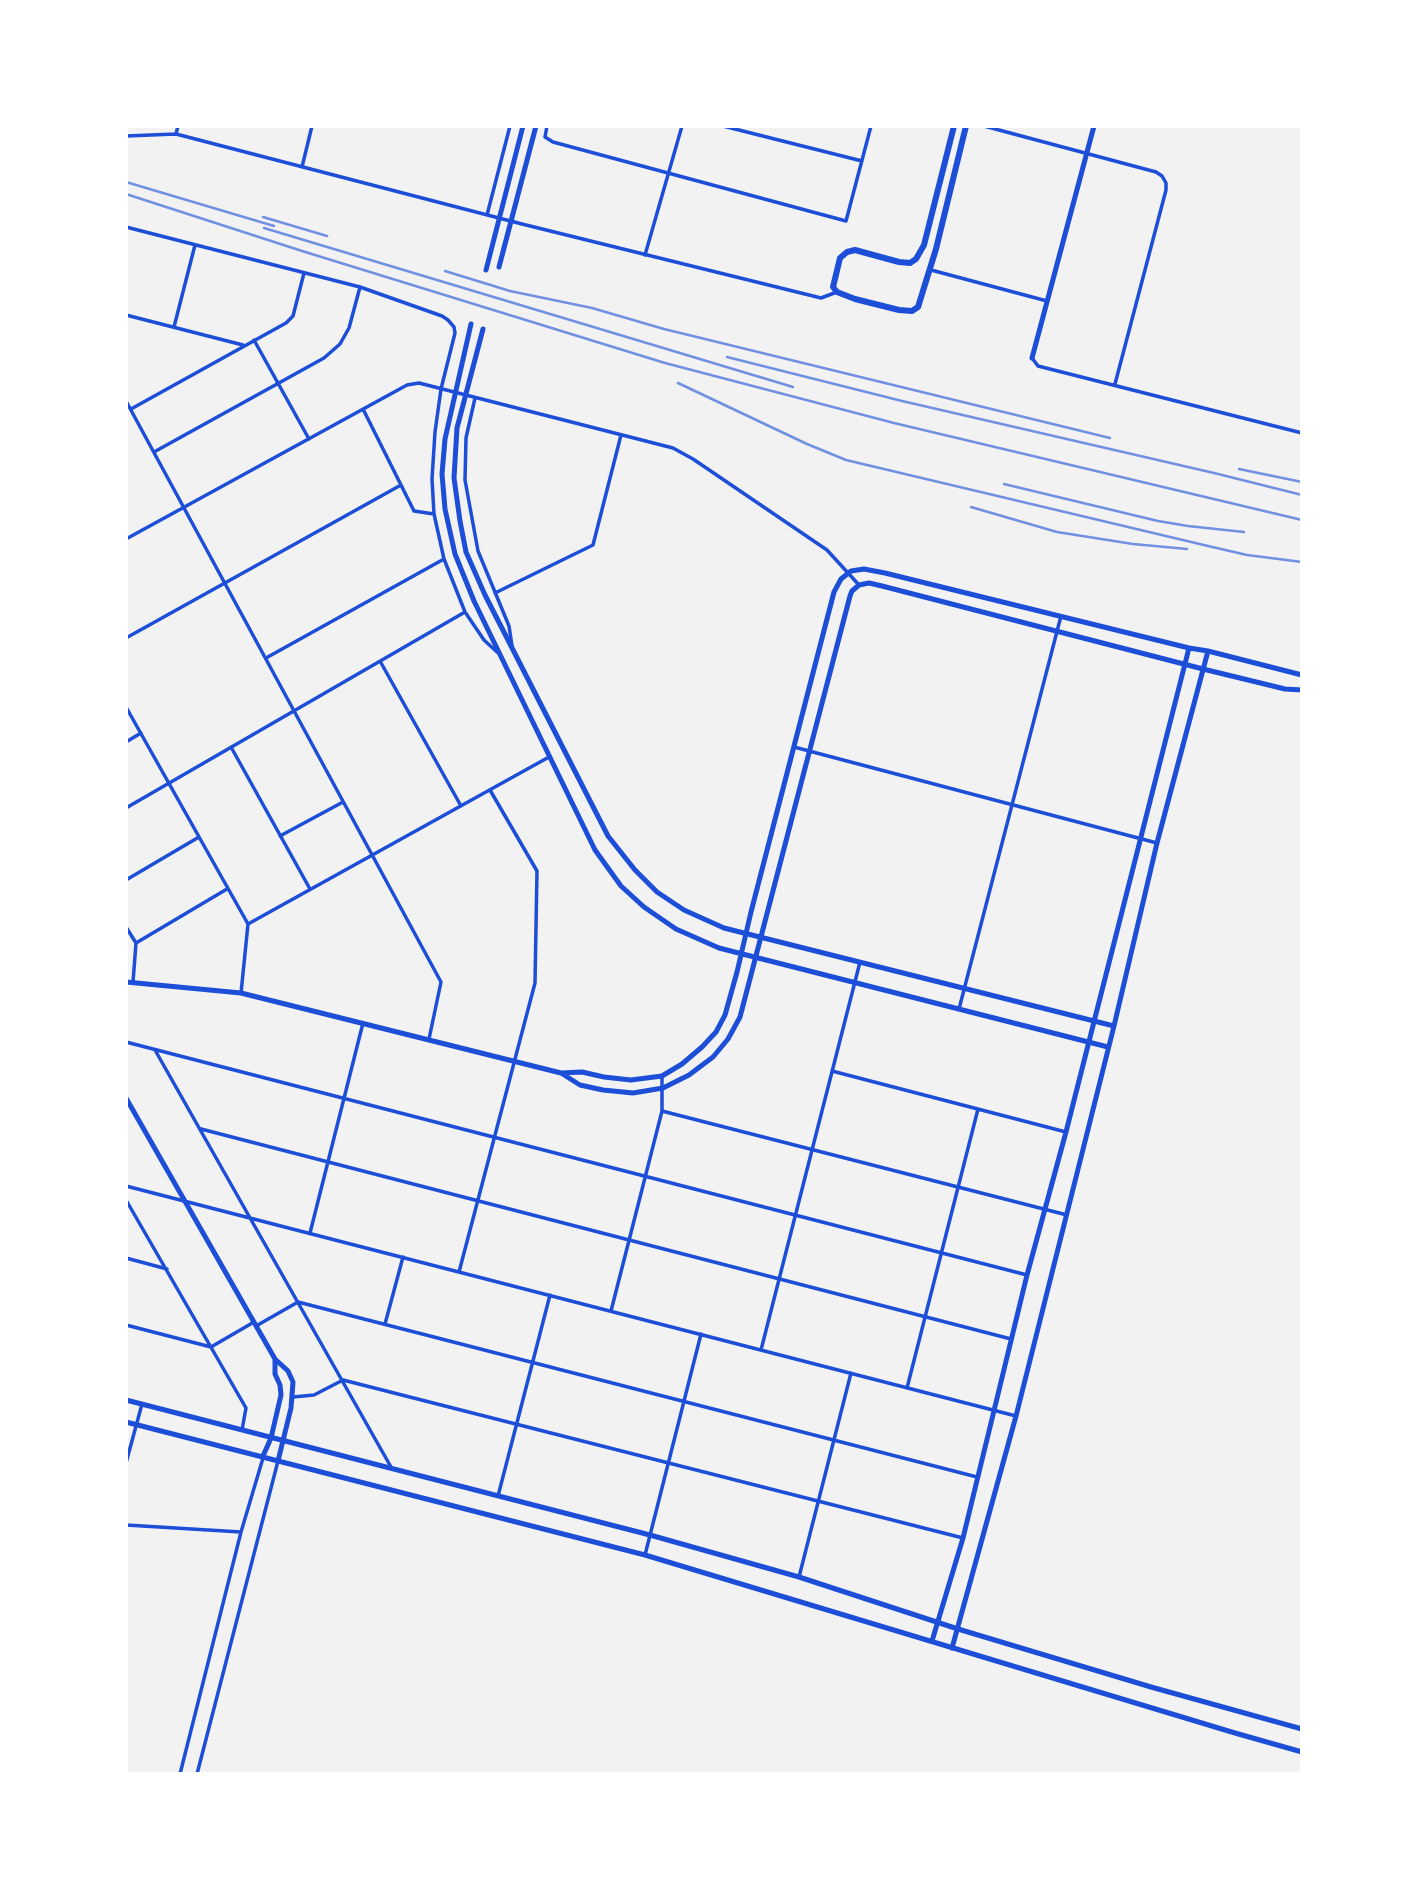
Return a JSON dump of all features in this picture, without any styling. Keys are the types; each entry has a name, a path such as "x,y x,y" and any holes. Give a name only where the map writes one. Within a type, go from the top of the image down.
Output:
{"main road":[{"path":"954,126 924,245 916,259 910,263 899,262 855,250 847,252 840,258 833,287 837,292 899,310 912,311 918,307 930,270 966,126"}],"street":[{"path":"176,134 178,126"},
{"path":"302,167 312,126"},
{"path":"487,215 510,126"},
{"path":"486,270 523,126"},
{"path":"499,267 536,126"},
{"path":"547,126 545,136 552,142 846,220 871,126"},
{"path":"645,255 682,126"},
{"path":"723,126 862,161"},
{"path":"984,126 1156,172 1166,183 1115,384"},
{"path":"1094,126 1032,358 1038,366 1302,433"},
{"path":"126,136 176,134 821,298 837,292"},
{"path":"126,227 360,287 448,320 455,333 441,389 435,432 432,479 434,514 444,559 465,611 484,640 501,656"},
{"path":"174,327 195,245"},
{"path":"930,270 1047,301"},
{"path":"131,409 286,323 293,316 304,273"},
{"path":"154,452 324,358 340,344 349,328 360,287"},
{"path":"126,315 244,346"},
{"path":"471,324 445,439 442,474 445,509 455,554 474,601 595,850 621,886 676,929 719,948 1108,1047"},
{"path":"483,329 457,428 454,478 466,552 485,595 608,836 635,870 657,891 684,910 724,928 1114,1026"},
{"path":"254,340 309,439"},
{"path":"126,539 407,385 419,383 673,448 693,458 827,550 859,585"},
{"path":"472,397 466,438 465,480 478,551 509,626 513,650"},
{"path":"126,401 441,982 429,1039"},
{"path":"363,409 414,511 434,514"},
{"path":"495,594 593,545 621,435"},
{"path":"126,638 401,485"},
{"path":"266,658 444,559"},
{"path":"126,927 136,943 129,982 240,993 561,1073 582,1072 632,1080 662,1076 692,1056 716,1032 725,1015 834,592 841,579 849,573 864,569 1302,675"},
{"path":"561,1073 580,1085 603,1090 633,1093 663,1088 689,1075 713,1057 728,1039 740,1017 850,596 855,587 869,583 1203,669 1285,689 1302,690"},
{"path":"126,808 465,611"},
{"path":"959,1009 1061,616"},
{"path":"932,1642 963,1538 1027,1275 1189,648"},
{"path":"952,1648 1016,1416 1157,843 1208,651"},
{"path":"380,661 461,806"},
{"path":"126,707 248,924 240,993"},
{"path":"126,742 141,733"},
{"path":"231,747 310,890"},
{"path":"794,747 1157,843"},
{"path":"248,924 549,757"},
{"path":"460,1272 535,983 537,871 490,790"},
{"path":"280,836 343,801"},
{"path":"126,880 199,837"},
{"path":"136,943 228,889"},
{"path":"761,1350 860,962"},
{"path":"310,1233 363,1023"},
{"path":"126,1042 1027,1275"},
{"path":"155,1050 391,1467"},
{"path":"832,1072 1066,1132"},
{"path":"611,1311 662,1111 662,1076"},
{"path":"126,1098 275,1359 288,1371 293,1382 293,1397 283,1441 197,1774"},
{"path":"907,1388 978,1110"},
{"path":"662,1111 1067,1215"},
{"path":"201,1129 1011,1339"},
{"path":"126,1186 1016,1416"},
{"path":"126,1200 246,1408 242,1430"},
{"path":"385,1324 402,1257"},
{"path":"126,1258 167,1269"},
{"path":"498,1496 550,1295"},
{"path":"126,1325 211,1347 298,1302 977,1477"},
{"path":"645,1555 701,1334"},
{"path":"180,1774 241,1532 263,1456 271,1438 281,1395 281,1385 275,1374 275,1359"},
{"path":"799,1577 851,1373"},
{"path":"293,1397 314,1395 343,1380 963,1538"},
{"path":"126,1400 650,1535 799,1577 1151,1688 1302,1729"},
{"path":"126,1463 142,1404"},
{"path":"126,1422 645,1555 1302,1752"},
{"path":"126,1525 241,1532"}],"railway":[{"path":"126,182 274,226"},
{"path":"126,194 665,363 894,423 1302,520"},
{"path":"263,217 327,236"},
{"path":"264,228 793,387"},
{"path":"445,271 510,291 592,308 664,329 1110,438"},
{"path":"727,357 1302,495"},
{"path":"678,383 846,460 1247,555 1302,562"},
{"path":"1239,469 1302,482"},
{"path":"1004,484 1158,521 1244,532"},
{"path":"971,507 1057,532 1187,549"}]}
